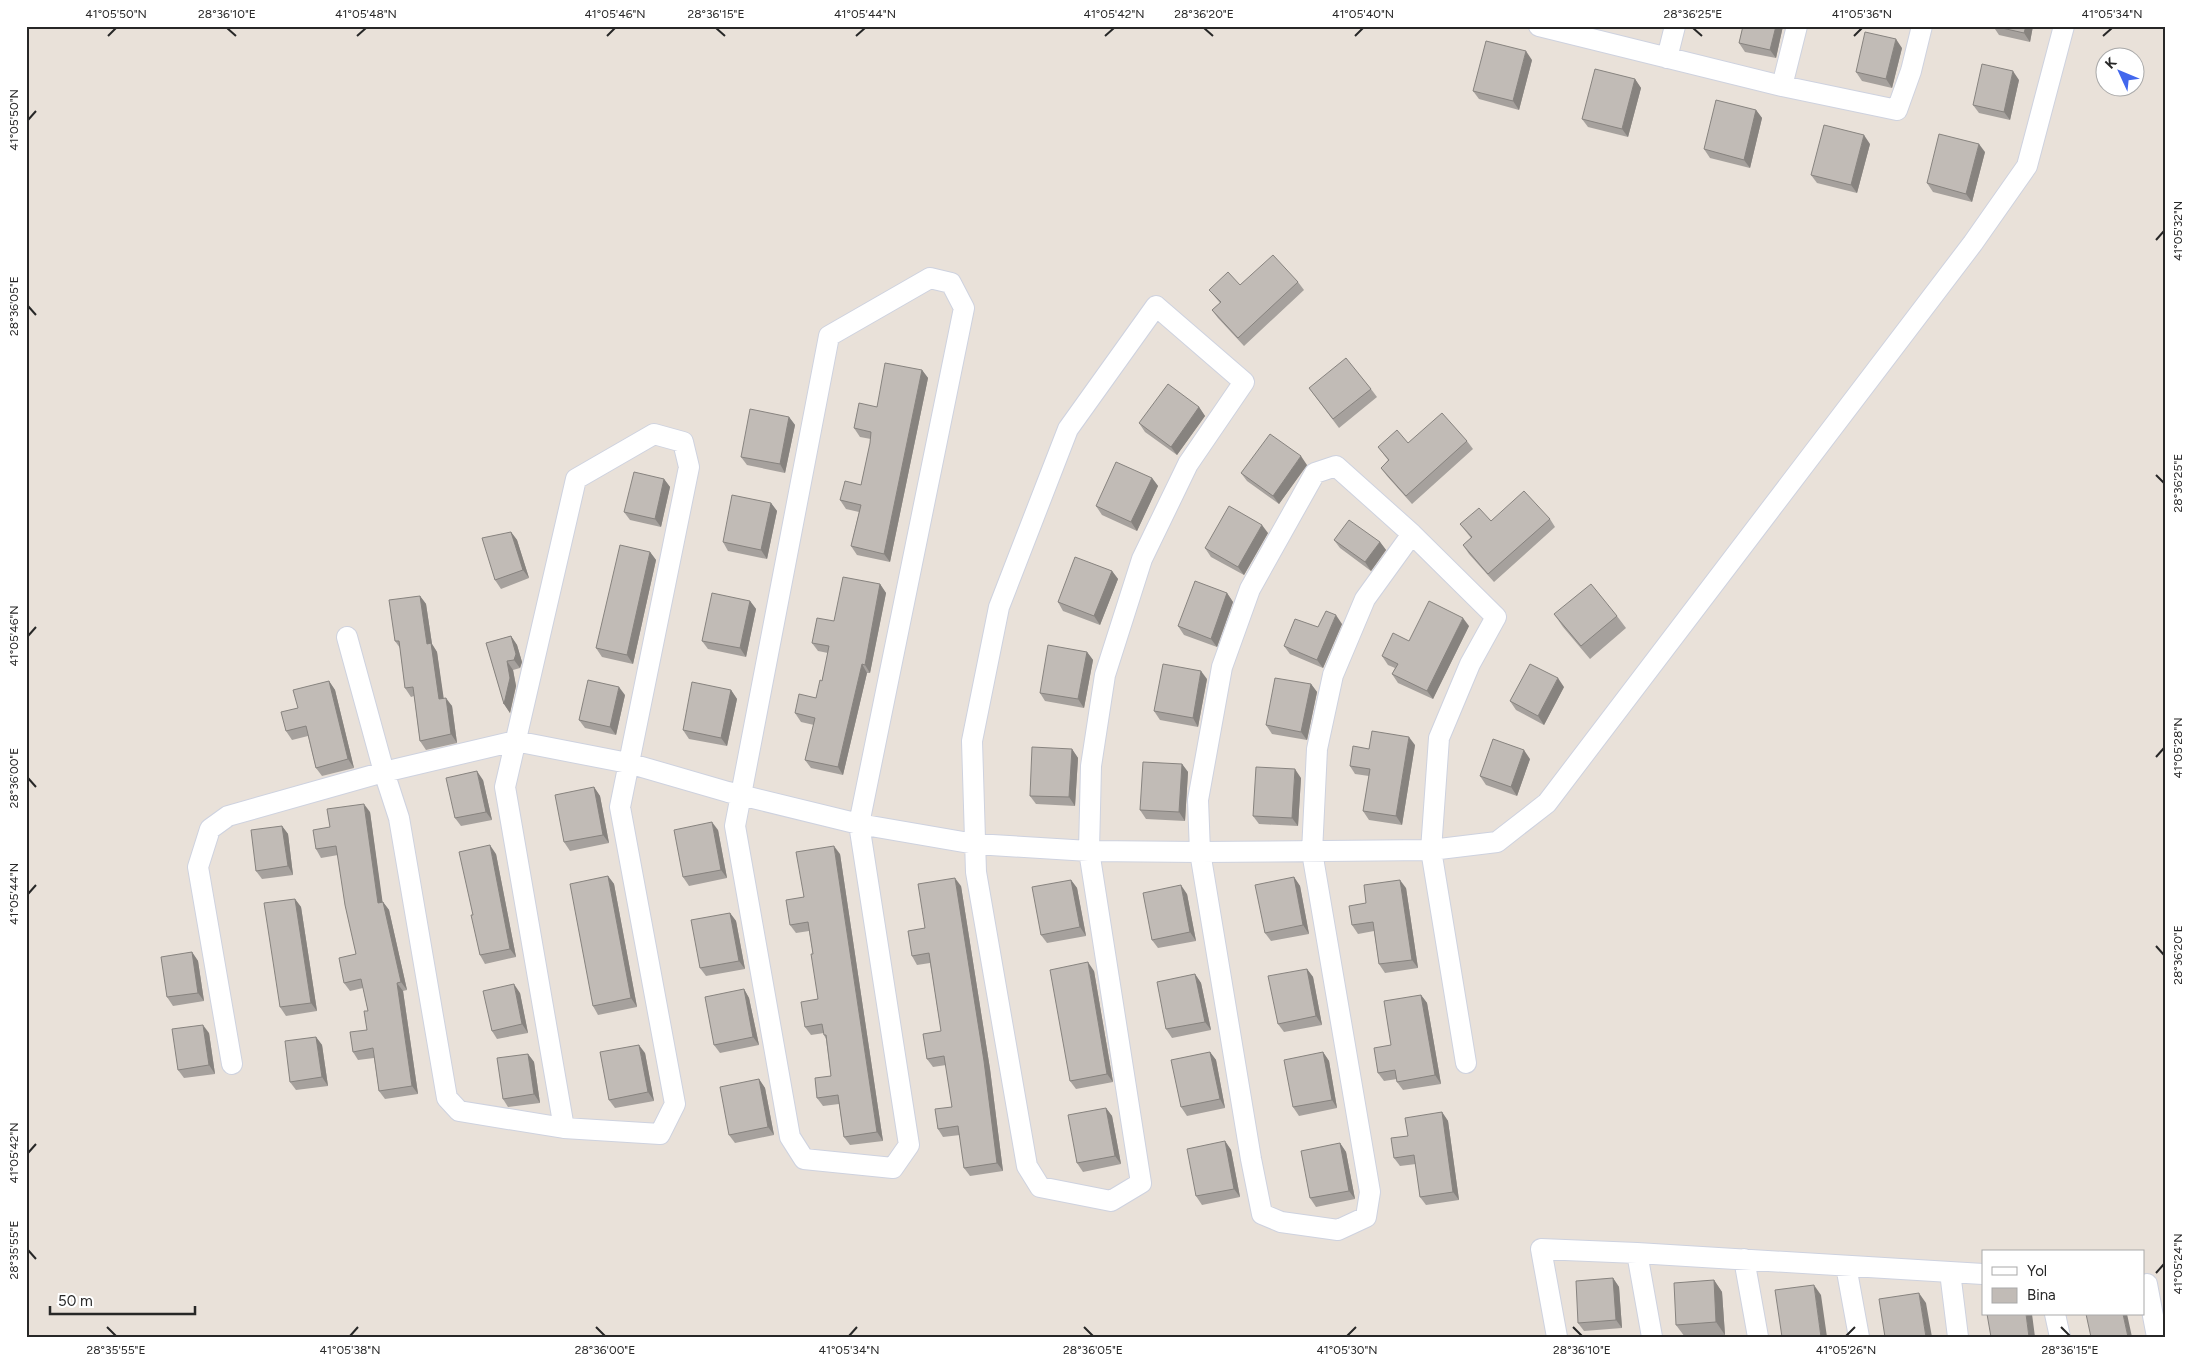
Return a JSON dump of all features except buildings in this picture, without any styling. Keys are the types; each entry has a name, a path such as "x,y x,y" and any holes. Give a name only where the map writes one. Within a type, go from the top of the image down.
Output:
{"street":[{"path":"1667,58 1675,26"},
{"path":"1782,86 1797,26"},
{"path":"1549,27 1782,86 1897,110 1911,70 1922,26"},
{"path":"232,1064 198,867 210,829 228,816 384,772 515,741 628,763 741,795 859,824 975,844 1089,851 1312,852 1431,850 1497,842 1547,803 1973,243 2027,166 2064,26"},
{"path":"930,278 951,283 964,308 859,824 909,1145 893,1168 804,1160 790,1137 735,826 829,336 930,278"},
{"path":"1156,306 1244,382 1188,464 1142,559 1105,675 1090,766 1089,851 1141,1183 1112,1201 1040,1187 1027,1166 976,872 972,741 999,607 1068,429 1156,306"},
{"path":"346,637 399,818 447,1098 459,1111 564,1128 660,1134 675,1104 620,807 689,467 683,442 654,434 576,479 505,786 564,1128"},
{"path":"1412,534 1365,599 1333,675 1317,749 1312,852 1370,1192 1366,1217 1338,1230 1281,1222 1262,1214 1251,1160 1200,852 1198,800 1222,668 1250,589 1315,473 1336,466 1412,534 1496,617 1470,664 1439,738 1431,850 1466,1063"},
{"path":"1557,1337 1541,1250 1637,1253 1982,1274"},
{"path":"1637,1253 1652,1337"},
{"path":"1744,1259 1758,1337"},
{"path":"1846,1266 1859,1337"},
{"path":"1950,1272 1958,1337"},
{"path":"2152,1285 2157,1337"},
{"path":"2055,1316 2060,1337"}]}
